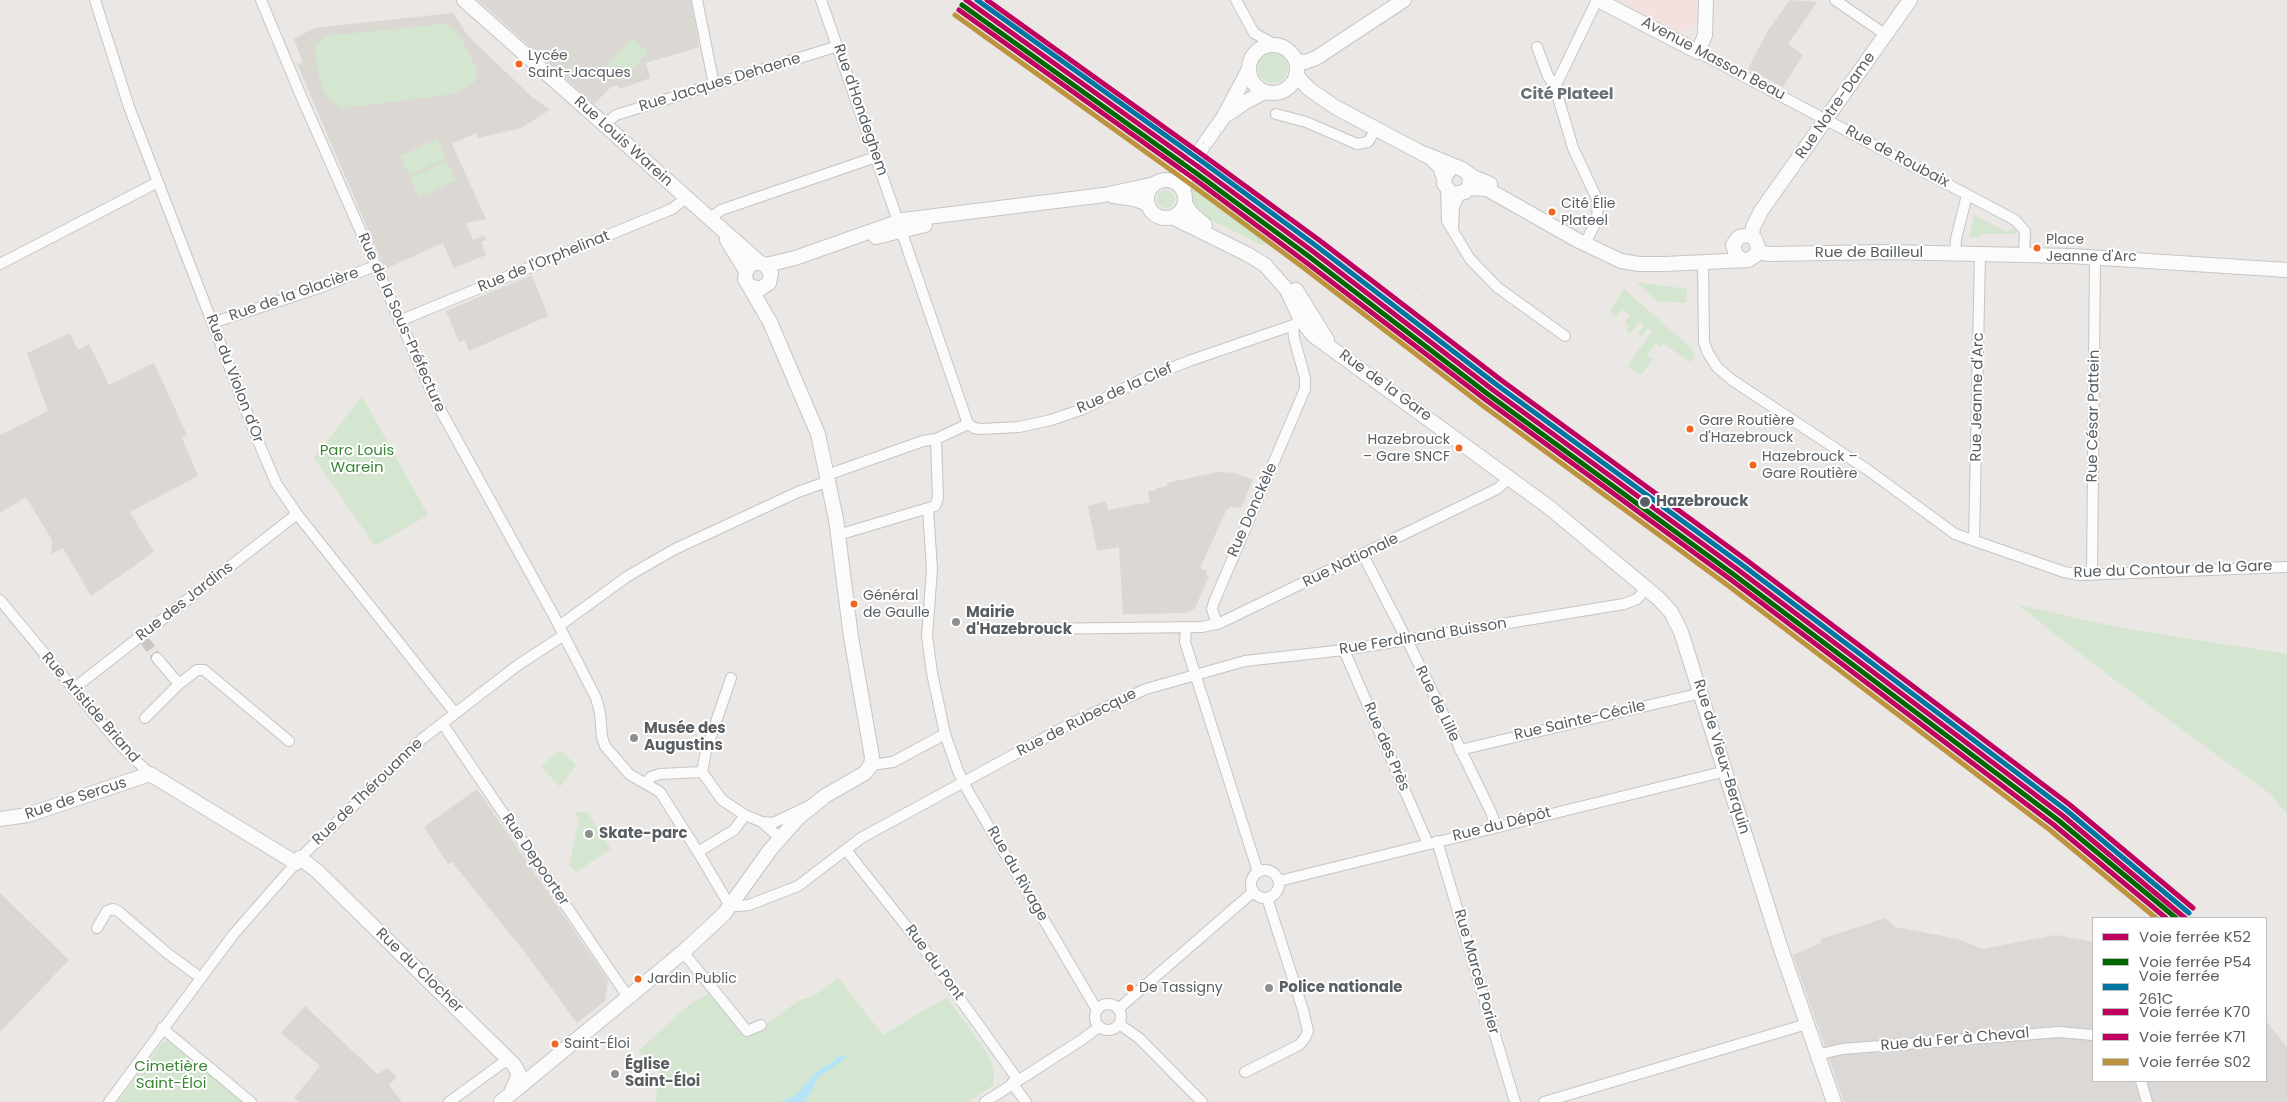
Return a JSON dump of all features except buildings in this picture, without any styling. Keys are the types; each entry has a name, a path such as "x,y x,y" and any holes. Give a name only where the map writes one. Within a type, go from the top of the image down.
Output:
{"main road":[{"name":"Rue Louis Warein","path":"464,0 712,221 766,273"},
{"path":"1281,92 1290,86 1296,68 1316,58 1404,0"},
{"name":"Avenue Masson Beau","path":"1598,0 1698,52"},
{"path":"1698,52 1705,34 1706,0"},
{"name":"Rue Notre-Dame","path":"1742,240 1910,0"},
{"path":"1104,195 1130,198 1148,204 1158,216 1166,218 1180,213 1189,166 1223,118 1249,69 1251,60 1258,50 1266,46 1275,45 1288,50 1309,89 1336,107 1425,154 1464,181 1588,238 1620,254 1644,259 1724,252 1742,240 1758,244 1757,252 1752,259 1743,260 1643,264 1622,261 1577,240 1487,188 1464,181 1449,170 1445,183"},
{"path":"1249,69 1253,82 1266,92"},
{"path":"1223,118 1242,104 1266,92 1281,92 1304,96 1336,107"},
{"path":"1425,154 1438,164 1445,183 1452,194 1464,181"},
{"path":"1148,204 1149,193 1159,182 1189,166"},
{"path":"746,271 752,264 766,273 782,270 899,226 971,218 1017,207 1104,195 1159,182 1174,182 1200,222 1255,251 1276,266 1294,286 1303,322"},
{"path":"1172,217 1247,254 1264,265 1287,290 1303,322"},
{"name":"Rue Louis Warein","path":"712,221 736,253 746,271 745,279 750,286"},
{"path":"1742,240 1736,255 1743,260"},
{"name":"Rue de Bailleul","path":"1757,252 1769,254 1980,254"},
{"path":"1980,254 2095,257 2169,264 2287,270"},
{"path":"750,286 758,289 766,273"},
{"path":"766,273 767,309 770,322"},
{"path":"506,1097 683,952 724,914 780,838 814,804 864,773 871,765 872,757 851,637 838,535 828,478 815,423 770,322 750,286"},
{"name":"Rue de la Gare","path":"1303,322 1313,335 1510,478"},
{"name":"Rue de Vieux-Berquin","path":"1510,478 1550,508 1663,603 1677,622 1834,1102"},
{"name":"Rue de Sercus","path":"0,819 37,812 150,774"},
{"name":"Rue Aristide Briand","path":"150,774 298,861"},
{"name":"Rue du Clocher","path":"298,861 344,897 508,1059 519,1074 506,1097"}],"street":[{"name":"Rue du Violon d'Or","path":"95,0 120,84 276,484 297,514 455,713"},
{"name":"Rue de la Sous-Préfecture","path":"261,0 399,321 443,417 561,630 598,703 603,742 626,771 663,796 725,898 731,904"},
{"path":"697,0 714,85"},
{"name":"Rue d'Hondeghem","path":"821,0 968,424"},
{"path":"1236,0 1254,33 1275,45"},
{"path":"1555,87 1598,0"},
{"path":"1836,0 1886,35"},
{"name":"Rue Jacques Dehaene","path":"604,125 616,116 838,46"},
{"path":"1537,47 1548,76 1555,87 1575,155 1598,201 1598,214 1588,238"},
{"name":"Avenue Masson Beau","path":"1698,52 1827,119"},
{"path":"1276,114 1311,124 1357,144 1368,142 1376,128"},
{"name":"Rue de Roubaix","path":"1827,119 1967,195"},
{"path":"712,221 721,210 876,157"},
{"path":"1453,234 1453,213 1464,181"},
{"path":"0,264 158,182"},
{"path":"1445,183 1446,219 1464,252 1490,280 1565,336"},
{"path":"1955,254 1956,240 1967,195 2020,224 2025,233 2024,255"},
{"name":"Rue de l'Orphelinat","path":"399,321 672,209 686,198"},
{"name":"Rue Jeanne d'Arc","path":"1974,541 1980,254"},
{"name":"Rue César Pattein","path":"2092,574 2095,257"},
{"name":"Rue du Contour de la Gare","path":"1703,262 1704,342 1708,353 1717,367 1732,380 1868,470 1951,532 2064,572 2092,574 2287,567"},
{"name":"Rue de la Glacière","path":"212,324 319,288 375,266"},
{"name":"Rue Donckèle","path":"1217,624 1213,612 1214,602 1302,398 1306,382 1294,338 1303,322"},
{"name":"Rue de la Clef","path":"968,424 974,428 981,429 1019,427 1051,420 1083,409 1141,380 1189,361 1303,322"},
{"path":"838,535 912,512 928,510 935,506 938,500 936,439 968,424"},
{"name":"Rue de Thérouanne","path":"109,1102 162,1028 237,931 298,861 402,757 442,723 550,642 561,630 617,584 674,549 828,478 923,441 936,439"},
{"name":"Rue Nationale","path":"1028,629 1186,627 1217,624 1500,488 1510,478"},
{"name":"Rue du Rivage","path":"928,510 932,569 927,636 932,674 945,734 963,782 1097,1010"},
{"name":"Rue des Jardins","path":"72,689 143,639 297,514"},
{"name":"Rue de Lille","path":"1363,555 1407,640 1491,812 1496,827"},
{"name":"Rue Ferdinand Buisson","path":"1195,674 1245,661 1344,650 1629,603 1637,599 1646,589"},
{"name":"Rue Aristide Briand","path":"0,600 72,689 130,756 150,774"},
{"path":"1186,627 1185,642 1258,872"},
{"name":"Rue des Près","path":"1344,650 1432,842"},
{"path":"158,658 179,684"},
{"path":"145,718 179,684 197,670 204,670 289,741"},
{"name":"Rue de Rubecque","path":"731,904 749,905 798,886 861,838 1103,707 1146,689 1195,674"},
{"path":"731,678 706,751 702,772 722,800 745,815 762,822 774,823 814,804"},
{"name":"Rue Sainte-Cécile","path":"1460,750 1701,693"},
{"name":"Rue Depoorter","path":"442,723 628,997"},
{"path":"871,765 893,762 945,734"},
{"name":"Rue du Dépôt","path":"1279,881 1726,771"},
{"path":"646,783 656,775 702,772"},
{"path":"698,852 734,830 745,815"},
{"path":"762,822 780,838"},
{"name":"Rue Marcel Porier","path":"1432,842 1515,1102"},
{"name":"Rue du Pont","path":"846,850 922,946 1015,1081 1026,1102"},
{"path":"1258,872 1271,872 1279,881 1276,893 1267,898 1258,897 1253,892 1251,882 1258,872"},
{"path":"1118,1009 1253,892"},
{"path":"1245,1072 1299,1045 1308,1031 1267,898"},
{"path":"97,928 107,911 113,909 118,911 167,953 201,978"},
{"path":"683,952 747,1031 761,1025"},
{"path":"1108,1004 1118,1009 1121,1016 1119,1024 1108,1030 1099,1026 1095,1017 1097,1010 1102,1005 1108,1004"},
{"path":"1119,1024 1139,1038 1202,1102"},
{"path":"1544,1102 1807,1024"},
{"path":"985,1102 1015,1081 1084,1039 1099,1026"},
{"path":"162,1028 251,1102"},
{"name":"Rue du Fer à Cheval","path":"1817,1054 1842,1049 2059,1032 2092,1035"},
{"path":"449,1102 508,1059"},
{"path":"2141,1082 2147,1102"}],"shaded area":[{"path":"478,0 691,0 699,47 646,63 650,78 620,89 618,85 611,87 594,104"},
{"path":"1619,0 1699,0 1699,22 1680,33"},
{"path":"1790,0 1817,2 1788,44 1803,55 1783,87 1748,69 1768,30"},
{"path":"453,13 468,36 532,97 550,110 521,128 478,138 476,133 452,144 486,219 466,223 473,240 484,235 486,240 481,242 486,255 454,268 443,243 385,269 297,64 303,63 294,39 314,28"},
{"path":"532,275 548,316 469,351 465,340 459,342 446,311"},
{"path":"70,333 78,350 89,344 109,385 154,363 187,435 182,438 198,476 130,512 154,552 91,596 63,548 51,554 52,540 26,497 0,513 0,435 48,411 27,353"},
{"path":"1217,472 1235,473 1253,480 1241,508 1230,507 1226,511 1200,568 1207,571 1206,575 1209,576 1195,608 1187,613 1123,614 1119,547 1097,551 1088,506 1106,501 1108,510 1150,502 1148,491 1155,491 1155,489 1167,486 1167,483"},
{"path":"477,789 608,980 605,1001 577,1023 523,950 452,862 448,864 424,827"},
{"path":"0,893 69,960 0,1032"},
{"path":"1885,918 1895,927 1958,939 1982,949 2056,935 2092,942 2092,1082 2267,1082 2267,1022 2287,1047 2287,1102 1844,1102 1793,955 1821,943 1821,939"},
{"path":"305,1006 377,1074 388,1068 397,1077 389,1085 402,1102 299,1102 294,1098 320,1066 281,1033"}],"green space":[{"path":"443,24 454,29 460,36 477,69 476,80 468,87 456,93 445,95 342,108 331,101 325,93 320,81 315,50 318,43 327,36"},
{"path":"633,38 648,52 622,80 606,65"},
{"path":"1273,53 1279,54 1287,62 1287,74 1279,82 1273,83 1267,82 1259,74 1258,68 1259,62 1267,54"},
{"path":"437,139 446,158 409,175 400,156"},
{"path":"447,161 456,180 419,197 410,178"},
{"path":"1201,172 1218,185 1218,189 1268,244 1261,245 1206,217 1199,210 1194,204 1191,188 1193,179"},
{"path":"1166,190 1172,193 1175,199 1172,205 1166,208 1160,205 1157,199 1160,193"},
{"path":"1974,215 2007,232 2014,227 2017,230 2014,234 1981,234 1979,238 1969,237"},
{"path":"1636,282 1687,289 1686,303 1657,301"},
{"path":"1624,289 1690,347 1695,355 1690,362 1664,344 1661,347 1656,343 1647,355 1653,359 1641,375 1627,366 1652,332 1648,328 1642,336 1638,333 1644,325 1639,322 1630,334 1626,330 1629,326 1625,323 1630,315 1622,309 1616,317 1610,312"},
{"name":"Parc Louis Warein","path":"362,396 428,515 375,546 314,458"},
{"path":"2018,605 2121,628 2287,654 2287,814 2270,794 2108,675"},
{"path":"560,750 576,765 560,787 541,767"},
{"name":"Skate-parc","path":"574,812 587,812 611,849 576,872 569,866 579,819"},
{"name":"Jardin Public","path":"838,978 883,1035 947,997 989,1056 994,1072 993,1085 968,1102 655,1102 659,1080 658,1070 638,1051 690,1004 711,992 749,1036 800,1000 814,996"},
{"name":"Cimetière Saint-Éloi","path":"163,1042 174,1042 243,1102 117,1102"}],"water":[{"path":"844,1054 846,1058 819,1077 805,1102 781,1102 797,1094 815,1073"}],"tunnel":[{"path":"145,641 157,658"}],"railway":[{"path":"1004,0 1277,196 1399,277 1593,417"},
{"path":"1038,0 1263,163 1412,262 1869,591 1941,650 1964,672 2026,753"},
{"path":"1771,574 2025,764"}],"rail line":[{"name":"K52","path":"966,0 1200,168 1311,250 1493,390 1737,569 2062,815 2184,917"},
{"name":"261C","path":"977,0 1204,163 1315,245 1497,385 1741,564 2066,810 2189,913"},
{"name":"K71","path":"987,0 1319,240 1501,380 1745,559 2070,805 2193,908"},
{"name":"P54","path":"962,5 1196,173 1307,255 1489,395 1733,574 2058,820 2175,917"},
{"name":"K70","path":"959,10 1193,178 1486,400 1730,579 2054,825 2165,917"},
{"name":"S02","path":"955,15 1189,183 1300,265 1482,405 1726,584 2050,830 2155,917"}],"place":[{"name":"Lycée Saint-Jacques","path":"519,64"},
{"name":"Cité Élie Plateel","path":"1552,212"},
{"name":"Place Jeanne d'Arc","path":"2037,248"},
{"name":"Gare Routière d'Hazebrouck","path":"1690,429"},
{"name":"Hazebrouck – Gare SNCF","path":"1459,448"},
{"name":"Hazebrouck – Gare Routière","path":"1753,465"},
{"name":"Hazebrouck","path":"1645,502"},
{"name":"Général de Gaulle","path":"854,604"},
{"name":"Mairie d'Hazebrouck","path":"956,622"},
{"name":"Musée des Augustins","path":"634,738"},
{"name":"Skate-parc","path":"589,834"},
{"name":"Jardin Public","path":"638,979"},
{"name":"De Tassigny","path":"1130,988"},
{"name":"Police nationale","path":"1269,988"},
{"name":"Saint-Éloi","path":"555,1044"},
{"name":"Église Saint-Éloi","path":"615,1074"}],"district":[{"name":"Cité Plateel","path":"1567,95"}]}
